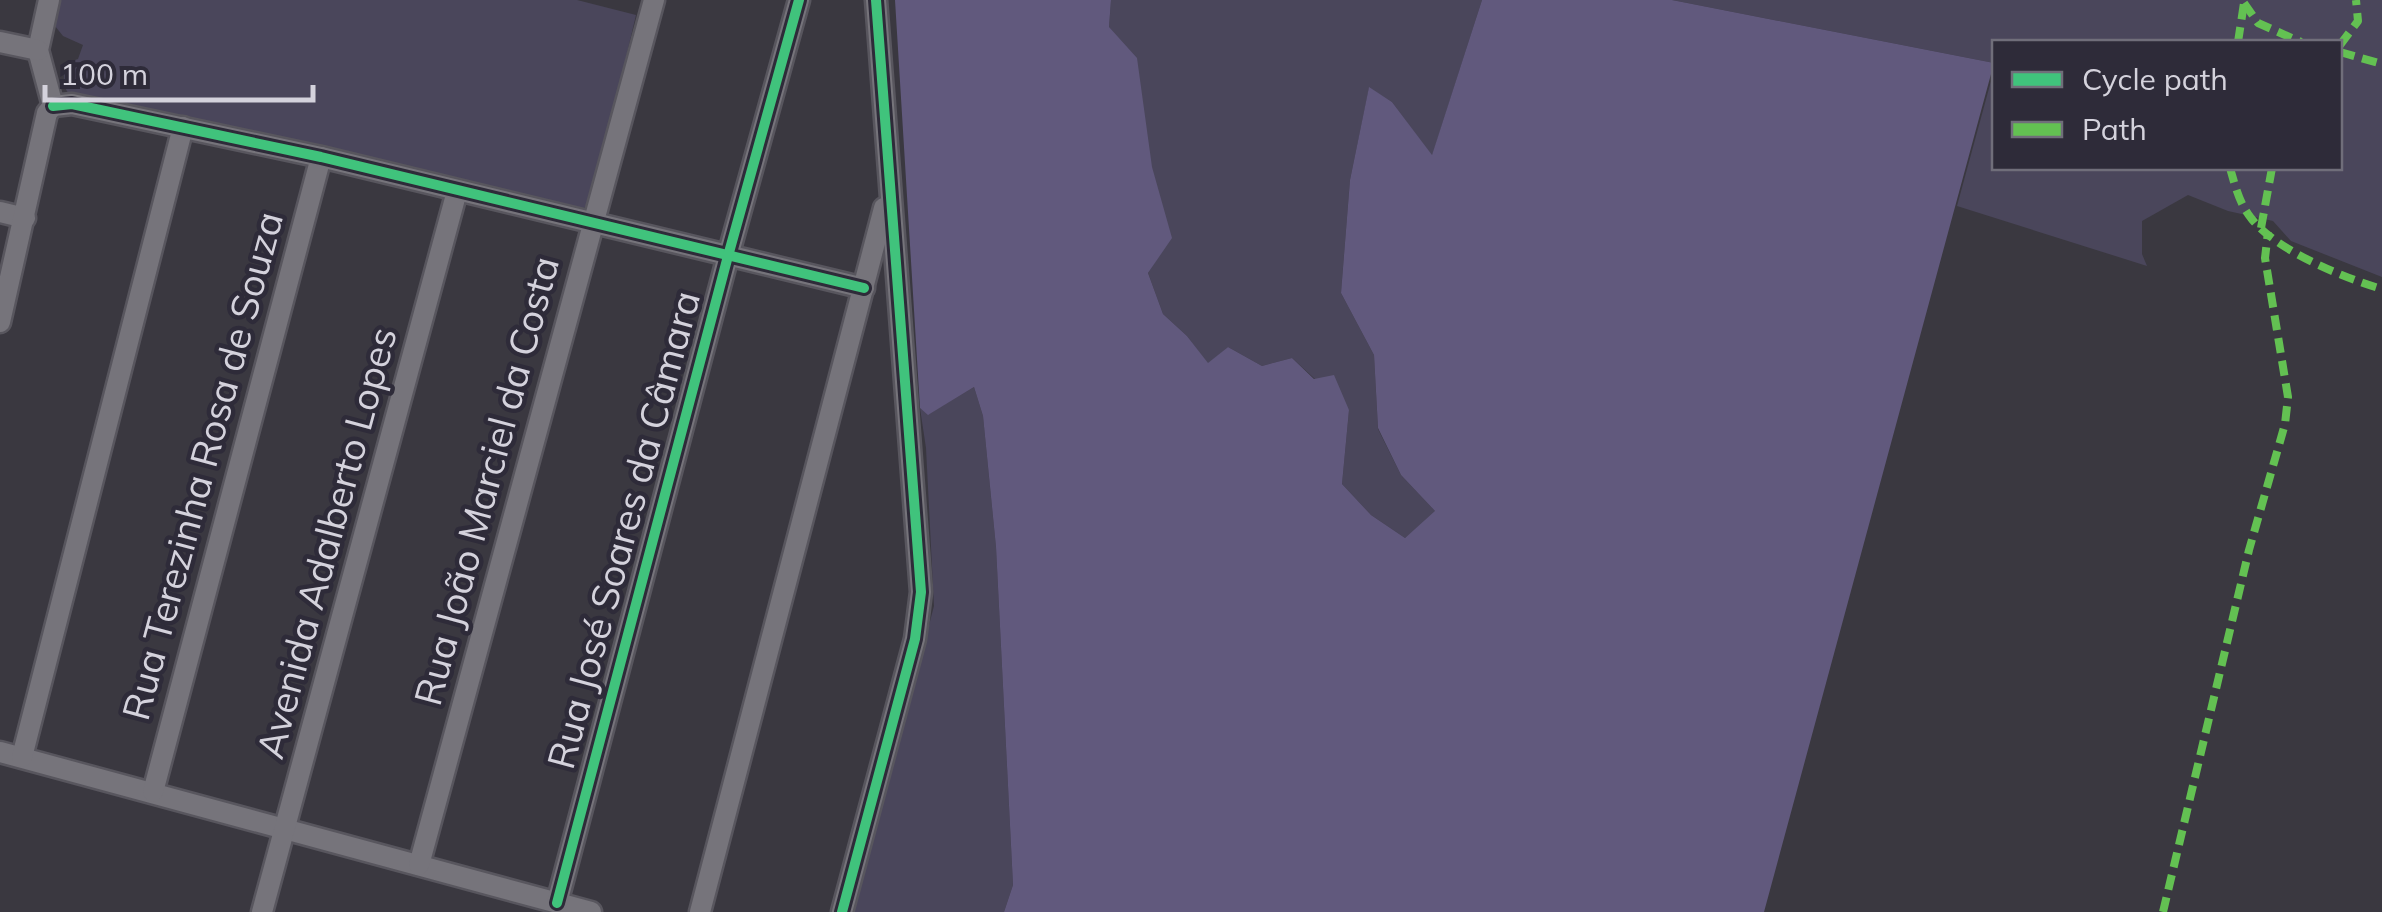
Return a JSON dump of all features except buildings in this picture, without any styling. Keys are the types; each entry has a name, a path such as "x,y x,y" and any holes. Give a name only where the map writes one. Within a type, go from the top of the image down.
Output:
{"street":[{"path":"49,0 38,50 53,106"},
{"name":"Rua João Marciel da Costa","path":"418,865 654,0"},
{"name":"Rua José Soares da Câmara","path":"556,903 799,0"},
{"path":"842,912 915,639 921,592 876,0"},
{"path":"0,42 38,50"},
{"path":"0,322 47,113 53,106 72,104 321,157 864,288"},
{"path":"22,756 183,127"},
{"name":"Rua Terezinha Rosa de Souza","path":"153,792 321,157"},
{"name":"Avenida Adalberto Lopes","path":"262,912 458,191"},
{"path":"700,912 888,194"},
{"path":"0,212 26,218"},
{"path":"0,752 590,912"}],"shaded area":[{"path":"61,0 577,0 636,15 591,206 583,208 70,95 64,84 66,63 78,59 83,45 63,36 55,26"},
{"path":"895,0 1111,0 1109,27 1137,58 1152,167 1172,238 1148,273 1163,314 1208,363 1228,347 1262,366 1292,358 1314,379 1334,375 1349,410 1342,484 1371,515 1405,538 1435,511 1401,475 1378,428 1374,355 1341,293 1350,180 1369,87 1392,102 1432,155 1482,0 1672,0 1992,63 1764,912 1004,912 1013,885 996,547 983,416 974,387 928,415 920,408"},
{"path":"1111,0 1482,0 1432,156 1392,102 1369,88 1350,180 1341,293 1374,355 1378,429 1401,475 1436,512 1405,538 1371,515 1342,484 1349,410 1292,358 1262,366 1228,347 1208,364 1187,336 1163,314 1148,273 1171,237 1109,27"},
{"path":"1672,0 2382,0 2382,277 2291,241 2273,221 2228,211 2188,195 2142,221 2142,254 2147,266 1957,206 1992,77 1992,170 2342,170 2342,40 1992,40 1992,63"},
{"path":"974,387 983,416 996,547 1013,885 1004,912 854,912 934,606 926,448 920,408 929,414"}],"marked path":[{"path":"2342,42 2358,21 2356,0"},
{"path":"2244,3 2258,23 2296,40"},
{"path":"2238,40 2244,3"},
{"path":"2342,53 2382,64"},
{"path":"2231,170 2243,206 2262,230 2311,261 2382,289"},
{"path":"2261,228 2272,170"},
{"path":"2163,912 2249,550 2285,424 2288,397 2265,258 2268,232"}],"cycle path":[{"path":"557,903 799,0"},
{"path":"842,912 915,639 921,592 876,0"},
{"path":"53,106 72,104 321,157 864,288"}]}
